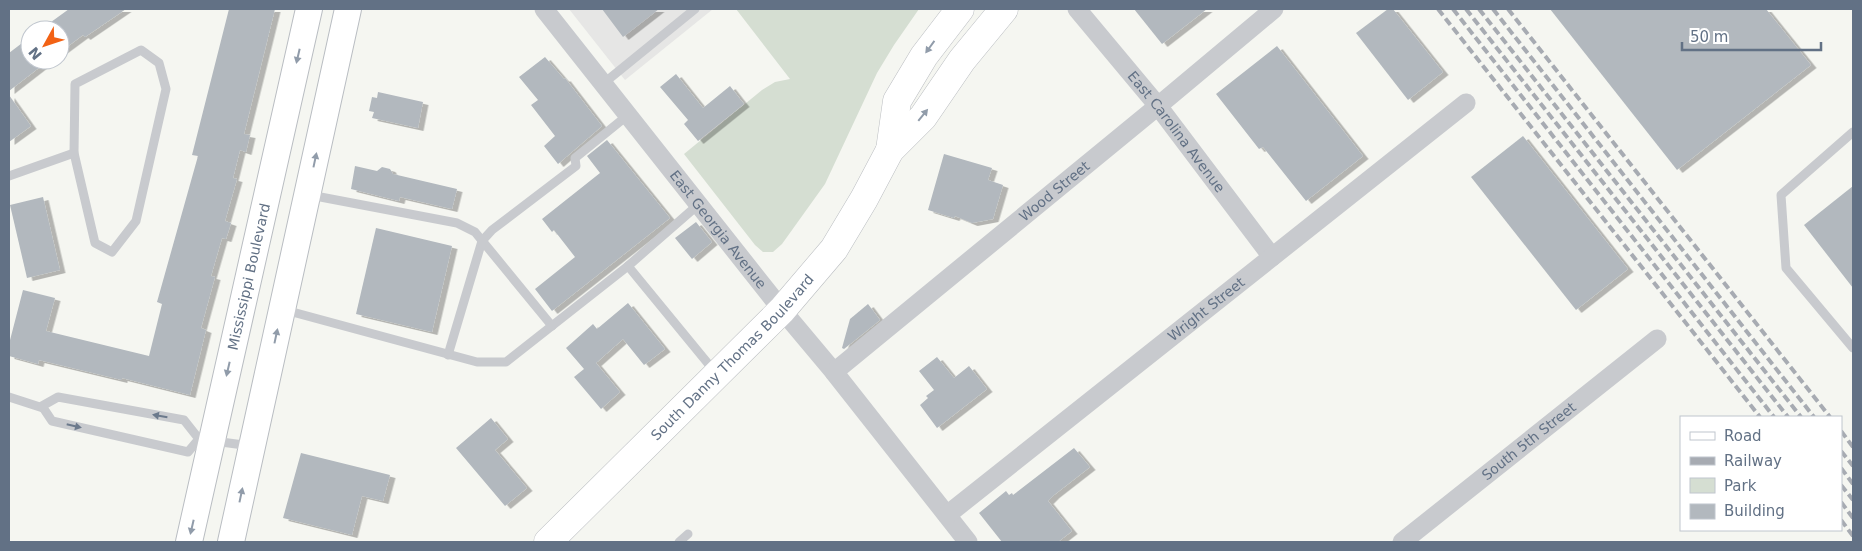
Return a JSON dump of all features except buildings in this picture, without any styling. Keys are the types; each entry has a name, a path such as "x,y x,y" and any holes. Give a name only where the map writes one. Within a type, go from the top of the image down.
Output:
{"main road":[{"name":"Mississippi Boulevard","path":"189,542 206,439 253,259 308,9"},
{"path":"231,542 348,9"},
{"name":"South Danny Thomas Boulevard","path":"890,150 897,101 924,56 960,9"},
{"name":"South Danny Thomas Boulevard","path":"548,542 782,310 834,249 890,150 923,117 962,60 1004,9"},
{"path":"253,259 291,268"}],"street":[{"name":"East Georgia Avenue","path":"544,9 968,542"},
{"name":"East Carolina Avenue","path":"1077,9 1158,106 1272,258"},
{"name":"Wood Street","path":"834,372 1274,9"},
{"name":"Wright Street","path":"947,515 1466,103"},
{"name":"South 5th Street","path":"1402,542 1657,339"}],"lane":[{"path":"604,84 695,9"},
{"path":"141,50 159,63 166,89 136,220 112,252 95,243 74,153 75,84 141,50"},
{"path":"448,355 482,241 492,230 576,166 576,158 628,115"},
{"path":"1853,132 1781,196 1786,268 1853,348"},
{"path":"9,176 74,153"},
{"path":"308,194 456,224 474,232 552,326"},
{"path":"282,310 476,362 506,362 628,266 699,204"},
{"path":"628,266 717,374"},
{"path":"9,397 43,408 52,420 188,452 206,439"},
{"path":"43,408 42,406 58,397 184,420 206,439 252,446"},
{"path":"678,542 688,534"}],"shaded area":[{"path":"569,9 713,9 625,80"}],"green space":[{"path":"736,9 919,9 877,73 825,184 782,244 773,252 763,252 755,245 684,154 762,90 775,82 790,79"}],"railway":[{"path":"1438,9 1759,416"},
{"path":"1453,9 1773,416"},
{"path":"1466,9 1787,416"},
{"path":"1479,9 1800,416"},
{"path":"1493,9 1813,416"},
{"path":"1508,9 1829,416"},
{"path":"1842,432 1853,447"},
{"path":"1842,452 1853,466"},
{"path":"1842,469 1853,484"},
{"path":"1842,486 1853,500"},
{"path":"1842,503 1853,518"},
{"path":"1842,521 1853,536"}]}
